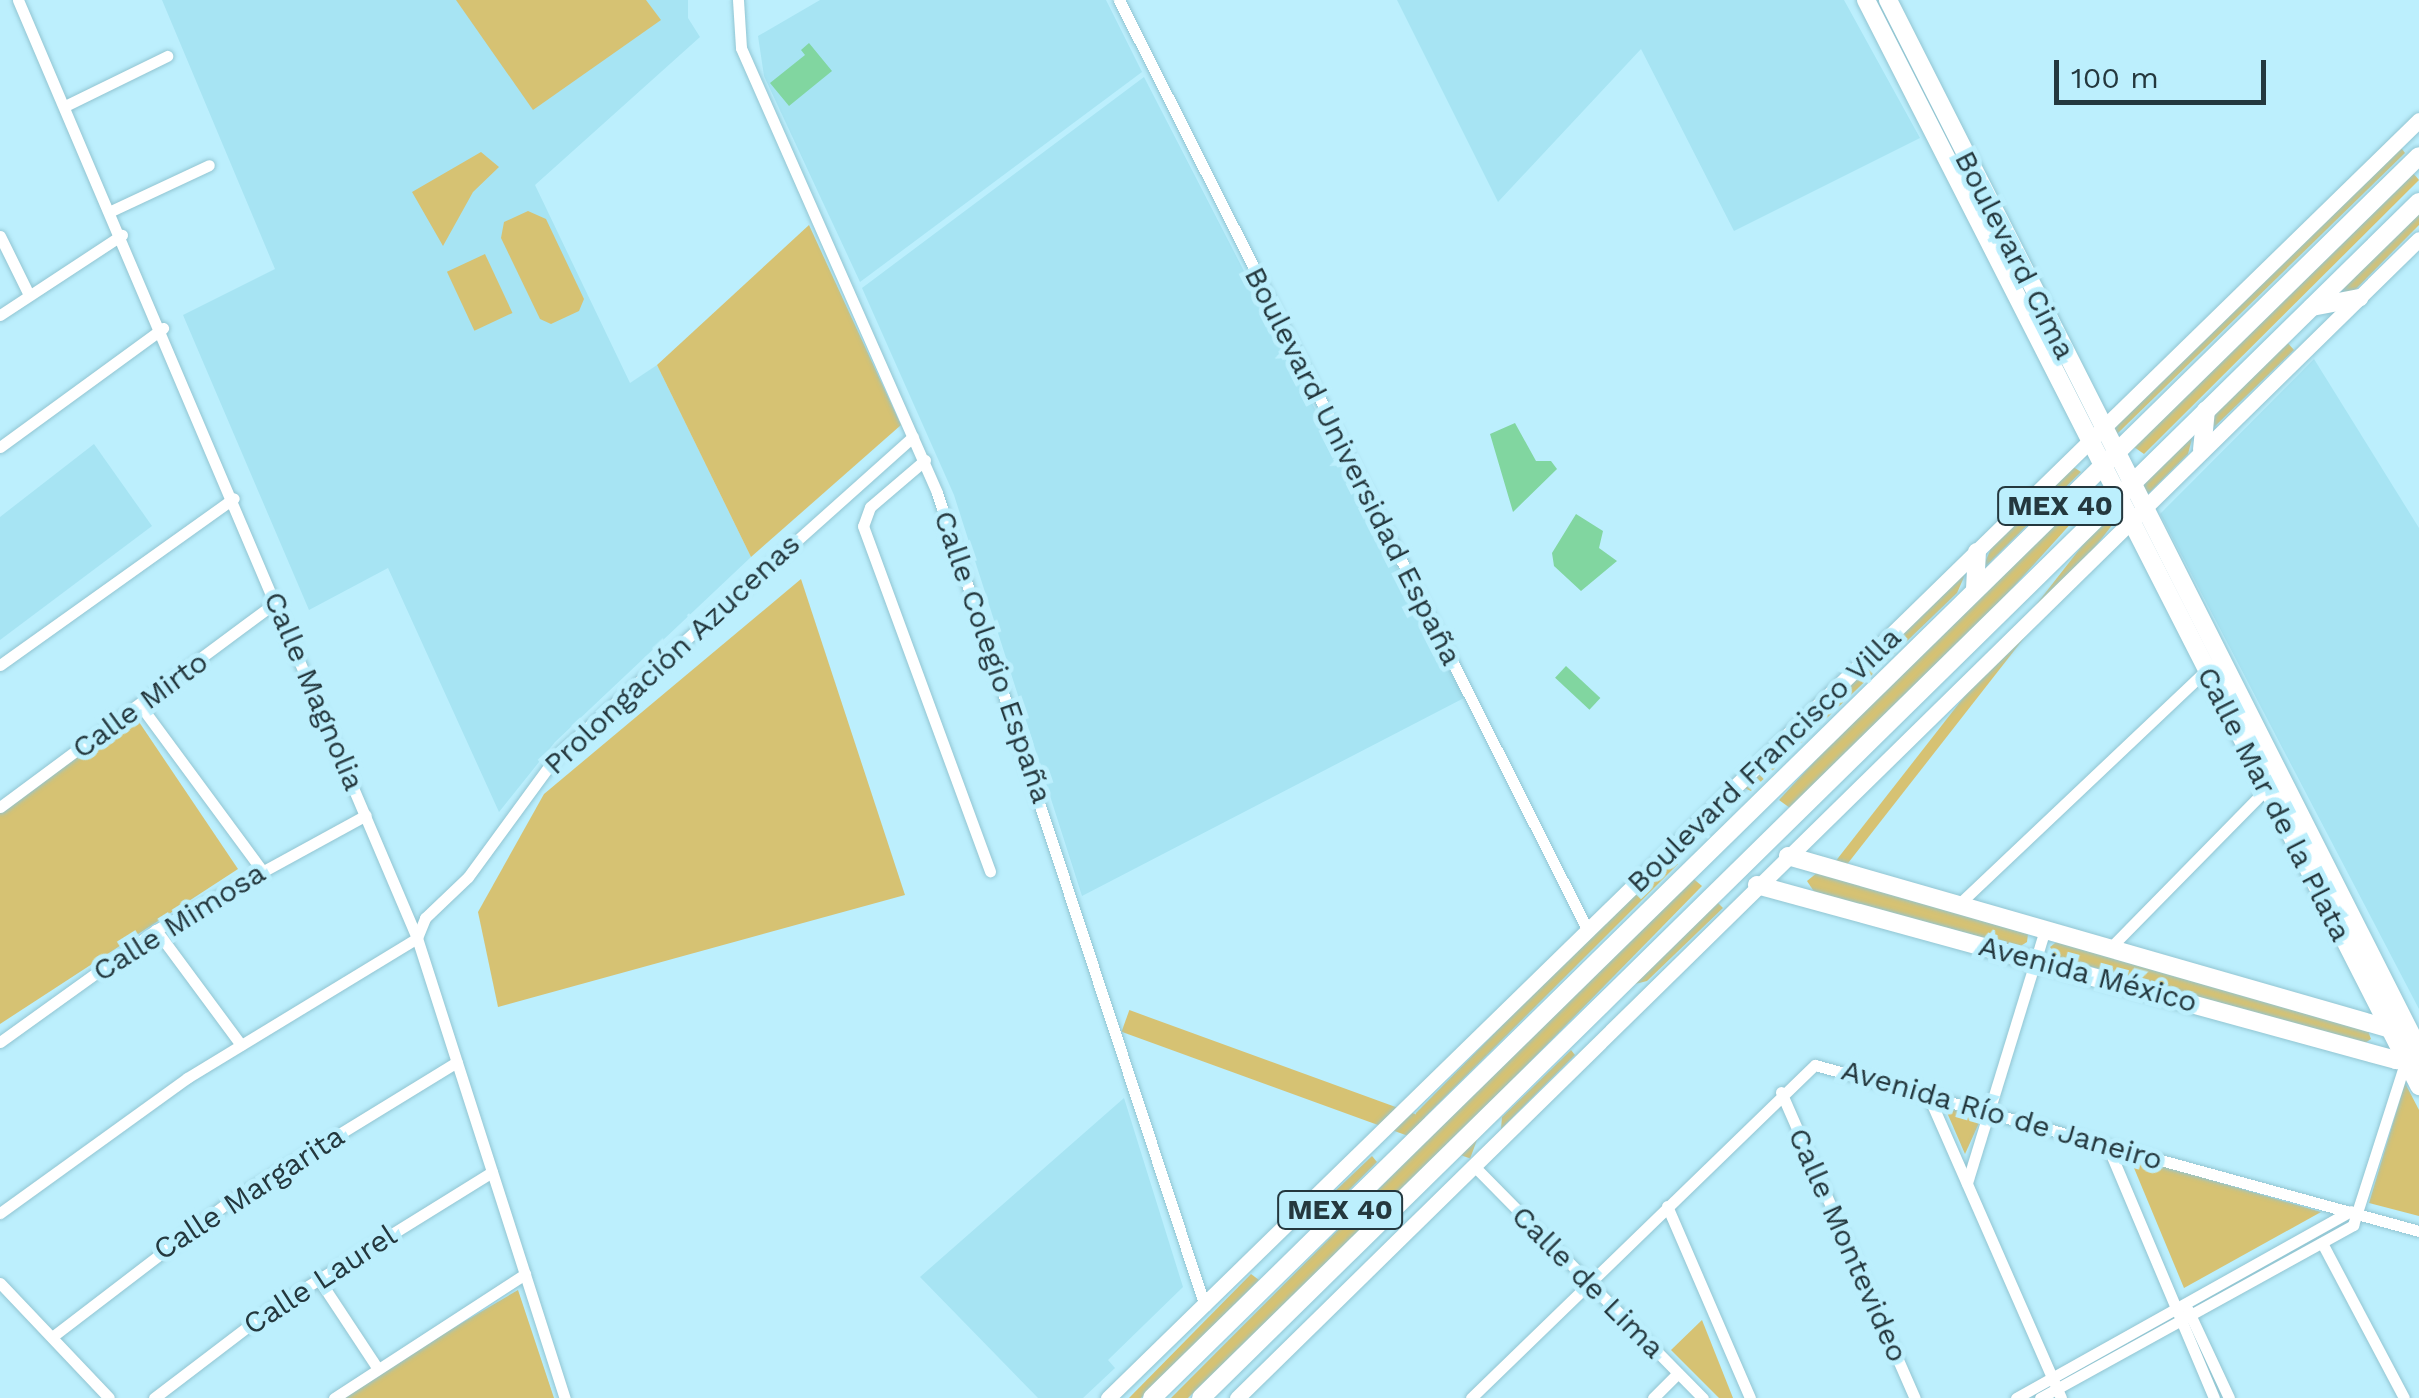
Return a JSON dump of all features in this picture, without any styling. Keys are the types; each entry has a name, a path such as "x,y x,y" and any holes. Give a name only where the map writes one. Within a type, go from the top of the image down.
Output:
{"main road":[{"name":"Boulevard Cima","path":"1866,0 2115,500"},
{"name":"Boulevard Cima","path":"1888,0 2144,509 2212,665"},
{"name":"Boulevard Francisco Villa","path":"1152,1398 2419,156"},
{"name":"Boulevard Francisco Villa","path":"1201,1398 2419,202"},
{"path":"2311,307 2358,298"},
{"path":"2202,450 2206,410"},
{"name":"Calle Mar de la Plata","path":"2115,500 2212,665 2266,789 2389,1029 2415,1056 2419,1086"},
{"path":"1975,589 1977,552"},
{"path":"2212,665 2409,1031 2415,1056"},
{"name":"Avenida México","path":"1788,856 2389,1029 2409,1031"},
{"name":"Avenida México","path":"1757,885 2415,1056"}],"street":[{"name":"Calle Magnolia","path":"18,0 163,328 417,938 565,1398"},
{"name":"Calle Colegio España","path":"738,0 736,25 783,148 925,460 1206,1306"},
{"name":"Boulevard Universidad España","path":"1119,0 1588,932"},
{"path":"65,106 167,56"},
{"name":"Boulevard Francisco Villa","path":"1108,1398 2419,120"},
{"path":"111,211 208,165"},
{"path":"0,315 122,234"},
{"path":"0,236 29,295"},
{"path":"1236,1398 2419,239"},
{"path":"0,448 163,328"},
{"name":"Prolongación Azucenas","path":"417,938 426,918 468,877 558,754 913,437"},
{"path":"925,460 862,518 990,871"},
{"path":"0,665 234,498"},
{"name":"Calle Mirto","path":"0,807 277,601"},
{"path":"1959,904 2212,665"},
{"path":"140,706 261,869"},
{"path":"2111,948 2266,789"},
{"name":"Calle Mimosa","path":"0,1042 156,930 261,869 366,815"},
{"path":"1967,1183 2045,928"},
{"path":"156,930 241,1045"},
{"path":"0,1214 241,1045 417,938"},
{"path":"2182,1314 2322,1244 2354,1214 2362,1202 2415,1056"},
{"name":"Calle Margarita","path":"52,1337 230,1201 457,1062"},
{"name":"Avenida Río de Janeiro","path":"1471,1398 1781,1092 1807,1068 1824,1065 2419,1232"},
{"name":"Calle Montevideo","path":"1781,1092 1915,1398"},
{"path":"1928,1094 2057,1388"},
{"path":"2108,1147 2182,1314 2214,1398"},
{"name":"Calle de Lima","path":"1474,1166 1703,1398"},
{"name":"Calle Laurel","path":"154,1398 318,1278 492,1172"},
{"path":"1666,1206 1750,1398"},
{"path":"2040,1398 2354,1214"},
{"path":"2322,1244 2404,1398"},
{"path":"334,1398 376,1366 525,1274"},
{"path":"318,1278 376,1366"},
{"path":"0,1283 109,1398"},
{"path":"2182,1314 2230,1398"},
{"path":"1653,1398 1678,1373"},
{"path":"2016,1398 2057,1388"}],"shaded area":[{"path":"162,0 688,0 688,18 700,37 535,185 630,383 657,365 751,557 555,742 499,812 388,568 309,610 183,315 275,269"},
{"path":"456,0 646,0 661,20 533,110"},
{"path":"820,0 1106,0 1142,72 860,282 764,76 758,36"},
{"path":"1397,0 1844,0 1920,138 1734,231 1641,49 1498,202"},
{"path":"809,43 832,71 789,106 770,83 805,55 801,50"},
{"path":"1144,77 1464,698 1082,896 954,495 862,288"},
{"path":"2399,145 2405,153 2117,434 2113,427"},
{"path":"481,152 499,167 473,192 443,246 412,192"},
{"path":"2407,166 2419,180 2144,454 2134,447"},
{"path":"528,211 546,219 584,299 579,311 551,324 540,319 501,238 504,222"},
{"path":"2419,211 2419,225 2353,292 2333,295"},
{"path":"809,225 901,425 751,557 657,365"},
{"path":"485,254 512,313 474,331 447,272"},
{"path":"2286,341 2294,350 2209,432 2212,416"},
{"path":"2314,359 2419,528 2419,1009 2160,514"},
{"path":"1515,423 1536,461 1551,461 1557,469 1513,512 1490,434"},
{"path":"2193,435 2188,454 2146,496 2141,484"},
{"path":"94,444 152,526 0,640 0,517"},
{"path":"2072,466 2081,472 1982,570 1991,548"},
{"path":"2086,494 2094,498 1998,604 1790,808 1779,800 1858,714"},
{"path":"1576,514 1603,531 1599,548 1617,561 1581,591 1554,566 1552,553"},
{"path":"2103,519 2112,526 1839,875 1830,868"},
{"path":"1968,568 1957,593 1751,791 1744,788"},
{"path":"801,579 905,895 498,1007 478,912 544,794"},
{"path":"1566,666 1600,698 1589,710 1555,678"},
{"path":"133,713 238,869 0,1024 0,811"},
{"path":"1667,858 1678,864 1413,1129 1416,1113"},
{"path":"1818,872 2028,934 2027,942 2019,947 1815,893 1807,881"},
{"path":"1690,876 1702,886 1486,1107 1188,1398 1171,1398"},
{"path":"1716,901 1723,908 1647,981 1627,986"},
{"path":"2059,940 2368,1031 2371,1039 2359,1047 2056,956 2050,947"},
{"path":"1129,1010 1478,1137 1470,1159 1122,1032"},
{"path":"1571,1050 1575,1055 1501,1129 1502,1117"},
{"path":"2405,1083 2419,1110 2419,1216 2369,1203"},
{"path":"1124,1098 1183,1287 1108,1360 1115,1368 1083,1398 1038,1398 920,1277"},
{"path":"1942,1101 1984,1112 1965,1154"},
{"path":"1372,1156 1377,1162 1321,1218 1314,1211"},
{"path":"2129,1156 2321,1212 2184,1288"},
{"path":"1251,1274 1259,1280 1141,1398 1129,1398"},
{"path":"518,1290 554,1398 345,1398 380,1371"},
{"path":"1702,1320 1733,1398 1719,1398 1671,1350"}]}
